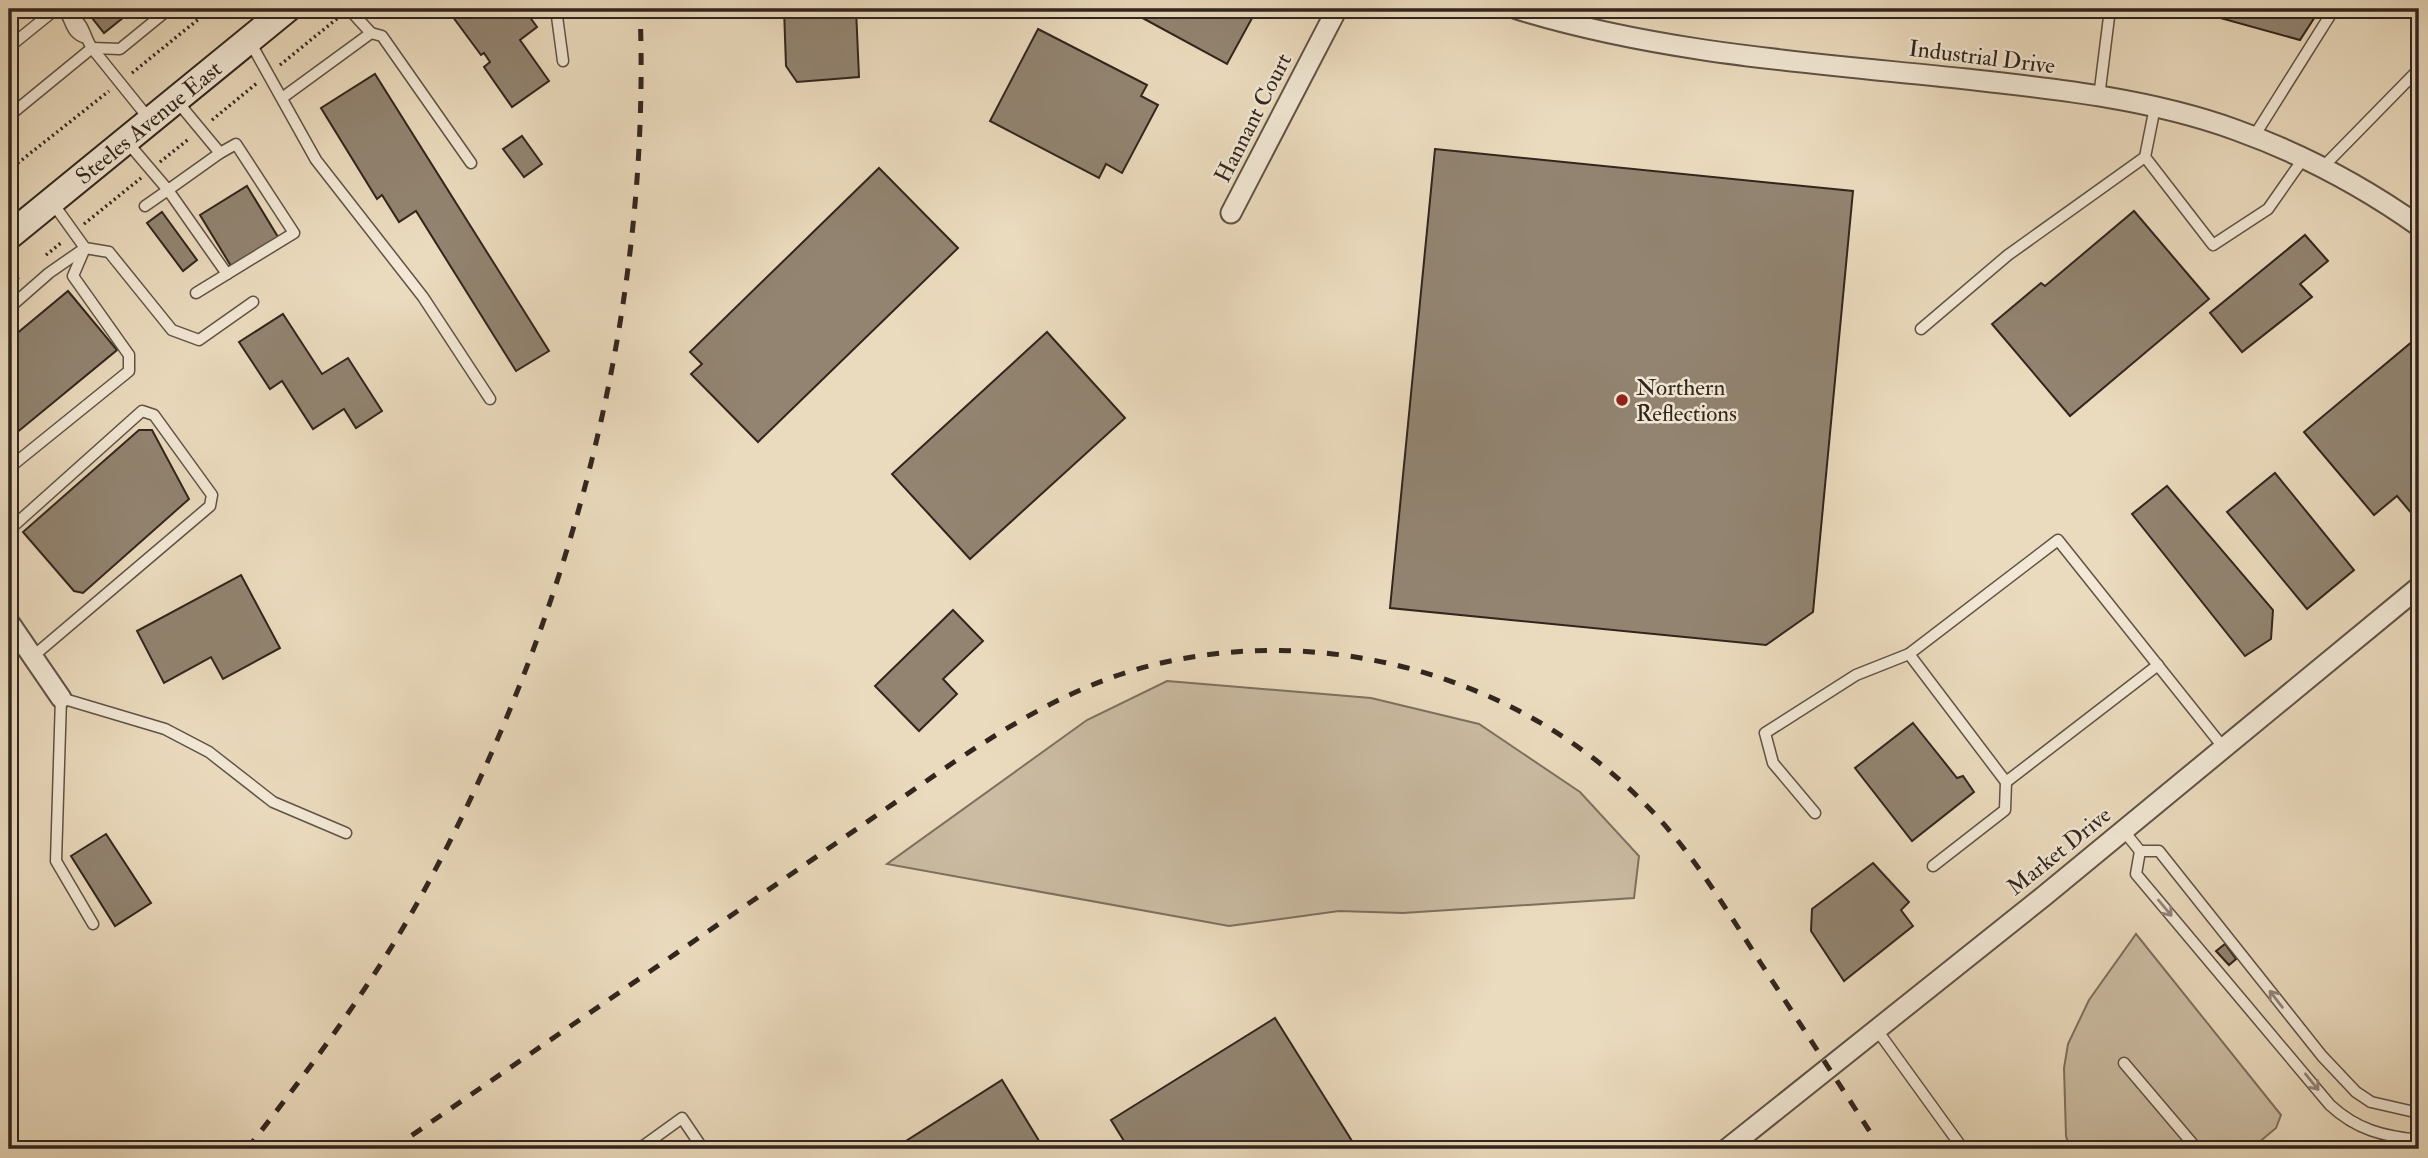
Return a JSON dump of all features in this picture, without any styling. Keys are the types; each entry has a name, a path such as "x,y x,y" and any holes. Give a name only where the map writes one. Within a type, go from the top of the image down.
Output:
{"main road":[{"name":"Steeles Avenue East","path":"9,236 288,9"}],"street":[{"name":"Hannant Court","path":"1231,213 1337,9"},
{"name":"Industrial Drive","path":"1517,9 1580,28 1672,47 2033,87 2155,107 2253,138 2303,159 2389,205 2419,226"},
{"name":"Market Drive","path":"1727,1149 1877,1030 2419,587"},
{"path":"9,622 30,658 61,698"}],"lane":[{"path":"9,47 57,9"},
{"path":"9,116 92,48 120,48 169,9"},
{"path":"349,9 371,33 382,36 471,163"},
{"path":"556,9 563,61"},
{"path":"2098,98 2110,9"},
{"path":"2253,138 2334,9"},
{"path":"65,13 76,19 85,30 92,48 150,120"},
{"path":"282,98 371,33"},
{"path":"249,40 316,160 423,298 490,399"},
{"path":"2321,169 2419,69"},
{"path":"175,100 220,153"},
{"path":"1921,329 2008,255 2144,157 2155,107"},
{"path":"126,140 168,190 227,274"},
{"path":"145,206 236,144 294,233 195,293"},
{"path":"2144,157 2213,245 2268,209 2303,159"},
{"path":"51,201 85,248"},
{"path":"9,468 129,371 129,355 73,276 85,248"},
{"path":"9,308 49,273 85,248 109,252 172,330 200,340 253,302"},
{"path":"9,530 142,411 154,415 212,495 210,506 30,658"},
{"path":"1815,813 1773,763 1765,733 1856,675 1909,654 2058,540 2223,747"},
{"path":"1909,654 2006,782 2005,810 1933,866"},
{"path":"2006,782 2158,665"},
{"path":"93,924 56,861 61,698 165,729 209,752 273,802 346,833"},
{"path":"2123,830 2140,851 2136,874 2330,1105 2359,1128 2390,1137 2419,1140"},
{"path":"2140,851 2159,850 2322,1056 2356,1092 2371,1102 2419,1113"},
{"path":"1877,1030 1963,1149"},
{"path":"2124,1063 2197,1149"},
{"path":"639,1149 682,1118 703,1149"},
{"path":"2390,1137 2392,1149"}],"path":[{"path":"37,263 349,9"},
{"path":"9,286 27,270"}],"shaded area":[{"path":"1167,681 1371,698 1479,724 1580,792 1639,856 1634,898 1403,913 1339,911 1229,926 887,864 1087,720"},
{"path":"2136,934 2281,1115 2276,1128 2251,1149 2070,1149 2066,1136 2064,1068 2068,1044 2089,1000"}],"building":[{"path":"85,9 134,9 104,33"},
{"path":"447,9 524,9 537,27 520,40 549,81 512,107 484,67 490,62 484,53 481,55"},
{"path":"784,9 856,9 859,77 797,82 786,66"},
{"path":"1126,9 1257,9 1227,64"},
{"path":"2188,9 2320,9 2300,40"},
{"path":"1038,29 1147,85 1141,96 1158,105 1122,173 1106,164 1099,178 990,121"},
{"path":"375,74 549,351 516,371 416,211 399,222 382,195 377,199 321,108"},
{"path":"522,136 542,164 524,177 503,149"},
{"name":"Northern Reflections","path":"1435,149 1853,191 1813,612 1766,645 1390,608"},
{"path":"879,168 958,248 758,442 691,374 702,364 690,352"},
{"path":"247,186 278,237 231,266 200,215"},
{"path":"2134,211 2209,299 2070,416 1992,324 2041,283 2045,286"},
{"path":"162,212 197,260 183,271 147,223"},
{"path":"2305,235 2328,261 2300,284 2312,297 2242,352 2210,313"},
{"path":"68,291 117,350 9,439 9,340"},
{"path":"283,314 322,374 348,358 382,411 356,428 344,409 313,429 282,381 270,389 239,342"},
{"path":"1047,332 1125,418 970,559 892,474"},
{"path":"2419,336 2419,510 2413,515 2397,496 2374,515 2304,432"},
{"path":"139,430 152,430 189,499 83,593 74,591 23,532"},
{"path":"2275,473 2354,570 2307,609 2227,512"},
{"path":"2167,486 2273,610 2271,639 2245,656 2132,514"},
{"path":"241,575 280,648 223,679 211,657 164,683 137,631"},
{"path":"953,610 983,641 943,679 957,694 919,731 875,686"},
{"path":"1913,723 1957,778 1963,776 1974,792 1912,841 1855,768"},
{"path":"106,834 151,903 115,926 71,856"},
{"path":"1873,863 1909,902 1901,910 1913,926 1844,981 1811,931 1812,909"},
{"path":"2225,944 2236,959 2229,965 2216,951"},
{"path":"1275,1018 1357,1149 1129,1149 1111,1120"},
{"path":"1002,1080 1044,1149 895,1148"}],"railway":[{"path":"247,1149 338,1028 419,900 471,797 518,690 557,581 590,469 614,356 631,241 640,125 640,9"},
{"path":"392,1149 954,762 1017,722 1084,688 1131,671 1200,656 1269,650 1339,655 1408,668 1475,690 1538,721 1596,760 1648,807 1695,863 1881,1149"}],"place":[{"name":"Northern Reflections","path":"1622,400"}]}
